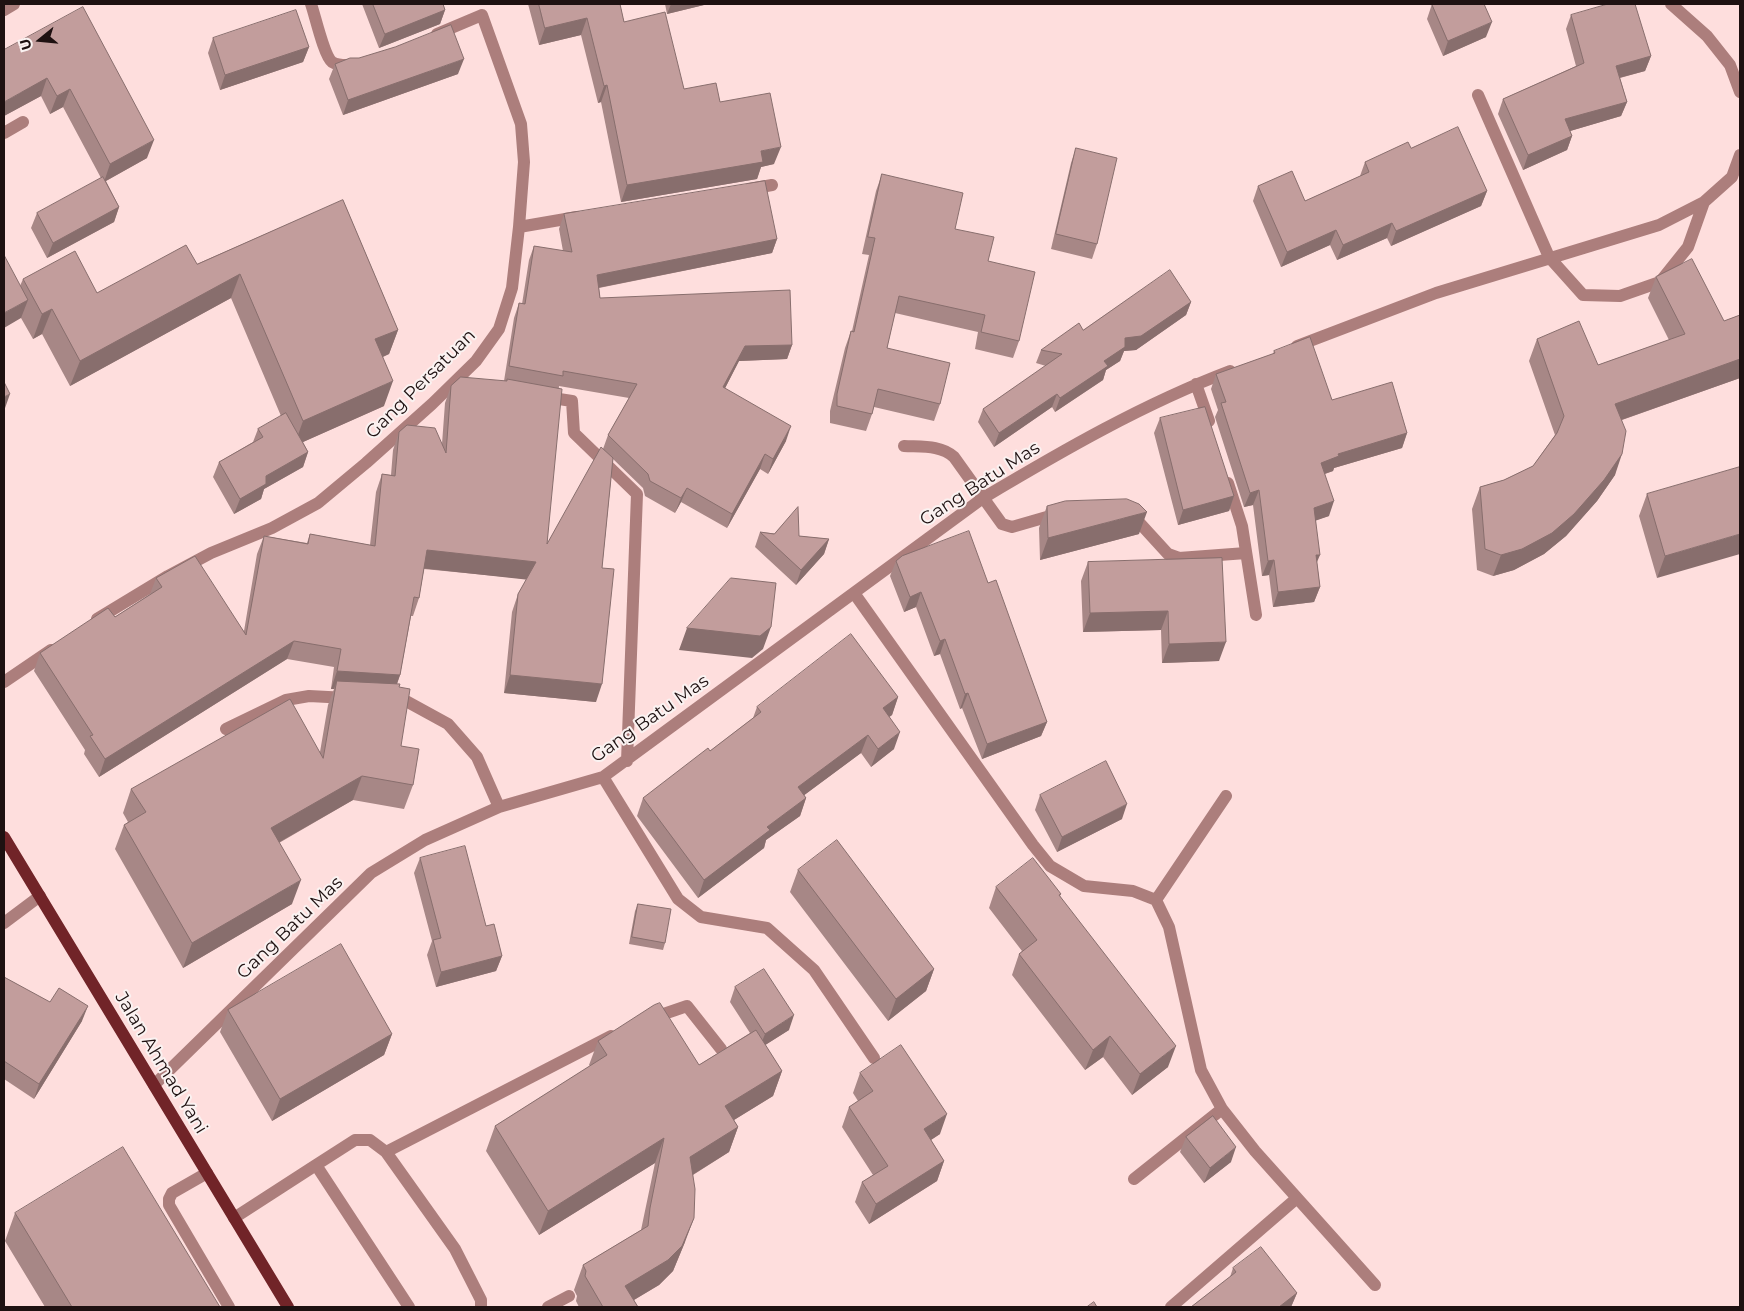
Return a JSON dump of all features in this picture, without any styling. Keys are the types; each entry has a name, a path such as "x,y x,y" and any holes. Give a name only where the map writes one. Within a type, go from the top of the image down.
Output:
{"main road":[{"name":"Jalan Ahmad Yani","path":"4,837 288,1307"}],"street":[{"path":"4,10 14,4"},
{"path":"311,4 326,52 332,61 342,65 352,65 361,62"},
{"path":"1671,4 1707,36 1730,65 1740,92"},
{"name":"Gang Persatuan","path":"89,625 168,576 211,553 272,528 318,502 366,463 455,381 476,361 500,330 512,288 519,227 524,162 521,124 481,9 425,39"},
{"path":"1478,96 1549,257 1583,295 1620,296 1660,282 1688,247 1704,202"},
{"path":"4,133 23,122"},
{"path":"1288,349 1436,293 1659,225 1704,202 1732,178 1740,155"},
{"path":"733,192 772,185"},
{"path":"519,227 587,216"},
{"name":"Gang Batu Mas","path":"154,1086 371,873 425,840 499,807 603,777 983,498 1130,416 1196,384 1242,366"},
{"path":"455,381 475,384"},
{"path":"1196,384 1211,430"},
{"path":"533,394 572,401 574,433 637,494 627,761"},
{"path":"904,446 939,448 948,451 1002,524 1012,527 1070,511"},
{"path":"1226,475 1242,526 1256,615"},
{"path":"1119,512 1136,519 1168,554 1180,558 1246,553"},
{"path":"854,593 1033,845 1050,866 1084,886 1133,891 1156,900 1169,927 1201,1070 1222,1109 1255,1151 1375,1285"},
{"path":"4,682 58,646"},
{"path":"226,729 286,700 309,696 357,698"},
{"path":"377,700 406,701 448,724 477,757 499,807"},
{"path":"603,777 678,899 701,917 767,928 814,970 874,1058"},
{"path":"1156,900 1226,796"},
{"path":"4,923 40,896"},
{"path":"641,1023 687,1006 721,1049"},
{"path":"386,1152 623,1030"},
{"path":"1134,1179 1222,1109"},
{"path":"234,1218 355,1140 370,1140 386,1152 455,1249 481,1300 481,1307"},
{"path":"316,1165 409,1307"},
{"path":"207,1173 172,1193 169,1199 170,1205 230,1307"},
{"path":"1171,1307 1297,1198"},
{"path":"548,1307 569,1296"}],"building":[{"path":"373,4 443,4 445,10 385,34"},
{"path":"539,4 620,4 624,22 665,12 684,89 716,83 720,102 770,93 781,147 761,151 763,162 627,185 607,85 604,86 587,18 545,28"},
{"path":"1432,4 1484,4 1492,22 1448,41"},
{"path":"1608,4 1635,4 1651,56 1616,66 1627,102 1565,119 1572,136 1528,155 1503,99 1584,63 1571,15"},
{"path":"83,7 154,140 110,164 70,89 57,96 47,78 4,102 4,50"},
{"path":"296,10 309,47 225,75 213,38"},
{"path":"451,25 464,59 348,100 335,64 350,58 359,58 395,47"},
{"path":"1458,127 1487,191 1396,231 1392,223 1343,245 1336,230 1287,252 1258,186 1292,171 1305,201 1369,172 1365,162 1408,142 1411,148"},
{"path":"1076,148 1117,158 1097,244 1056,234"},
{"path":"882,174 963,193 955,229 994,237 988,261 1035,272 1019,341 981,332 985,315 899,296 887,348 950,363 940,404 878,389 872,414 837,406 837,394 851,331 854,332 875,238 868,237"},
{"path":"103,177 119,207 53,243 37,213"},
{"path":"765,181 777,239 597,275 600,298 790,290 792,345 745,346 723,387 791,426 773,459 765,454 732,514 687,488 681,498 650,481 648,474 608,435 637,384 563,371 563,376 509,366 519,303 525,304 534,246 572,252 564,214"},
{"path":"343,200 398,330 375,339 393,381 303,421 240,274 80,361 52,309 42,314 23,279 75,251 97,293 186,245 197,264"},
{"path":"4,255 28,300 4,313"},
{"path":"1692,259 1724,321 1740,315 1740,359 1615,404 1626,431 1622,454 1604,480 1574,514 1552,533 1522,549 1501,555 1485,549 1480,487 1504,480 1533,466 1557,433 1564,416 1537,339 1579,321 1598,365 1685,334 1656,277"},
{"path":"1170,270 1191,302 1141,336 1125,338 1125,347 1104,361 1108,366 1060,398 1057,394 999,433 983,409 1062,354 1041,350 1079,323 1083,330"},
{"path":"1310,337 1332,400 1392,382 1407,433 1338,454 1339,456 1321,463 1334,501 1314,508 1320,555 1316,555 1320,587 1278,592 1274,560 1268,561 1259,490 1250,493 1221,403 1226,402 1216,374 1275,353 1274,351"},
{"path":"461,377 507,381 507,379 562,389 547,544 601,447 613,458 602,568 614,569 602,684 510,675 518,594 536,562 427,550 419,598 414,597 400,675 337,671 341,649 294,641 105,759 90,736 93,735 40,653 108,608 115,617 162,587 156,578 195,556 246,635 264,536 308,544 310,534 375,546 382,474 395,476 399,432 407,425 435,428 446,453 451,386"},
{"path":"4,382 10,394 4,397"},
{"path":"1205,407 1234,496 1183,510 1160,418"},
{"path":"286,413 308,452 266,476 266,484 240,499 219,462 263,437 258,429"},
{"path":"1740,467 1740,534 1665,556 1647,494"},
{"path":"1127,499 1139,504 1147,512 1048,538 1047,506 1065,501"},
{"path":"798,507 799,536 829,539 801,570 760,532 774,534"},
{"path":"969,531 988,583 996,580 1047,722 987,744 968,693 965,694 945,639 940,641 921,592 910,597 896,561 902,556"},
{"path":"1222,558 1226,642 1169,644 1168,611 1090,613 1088,562"},
{"path":"731,578 776,583 771,627 760,636 687,628"},
{"path":"851,634 898,697 883,708 900,732 878,749 868,735 798,787 806,798 767,827 770,830 704,880 643,798 708,748 710,751 761,712 757,707"},
{"path":"337,681 400,684 399,687 410,689 401,746 419,749 413,785 362,776 271,828 301,880 192,943 124,825 146,812 131,789 290,699 323,758"},
{"path":"1106,761 1127,804 1062,837 1040,795"},
{"path":"837,840 934,969 896,999 798,870"},
{"path":"465,846 486,926 494,924 502,956 441,972 433,940 441,938 420,858"},
{"path":"1033,858 1061,894 1059,895 1176,1046 1140,1074 1110,1036 1093,1050 1019,954 1037,940 996,887"},
{"path":"638,904 671,909 665,943 632,937"},
{"path":"341,944 392,1034 280,1099 228,1010"},
{"path":"764,969 794,1015 765,1034 735,987"},
{"path":"4,977 50,1002 59,988 88,1006 39,1084 4,1061"},
{"path":"660,1003 699,1065 756,1030 782,1071 725,1106 738,1127 690,1157 695,1189 694,1218 682,1246 668,1260 625,1286 638,1307 603,1307 585,1276 586,1271 583,1265 648,1226 664,1138 548,1211 495,1126 607,1055 598,1041"},
{"path":"901,1045 947,1114 924,1129 944,1161 876,1204 862,1182 888,1166 849,1107 873,1091 860,1073"},
{"path":"1213,1116 1236,1147 1210,1168 1186,1137"},
{"path":"123,1147 220,1307 72,1307 15,1213"},
{"path":"1261,1247 1297,1293 1279,1307 1191,1307 1236,1272 1233,1268"},
{"path":"1094,1302 1097,1307 1087,1307"}]}
